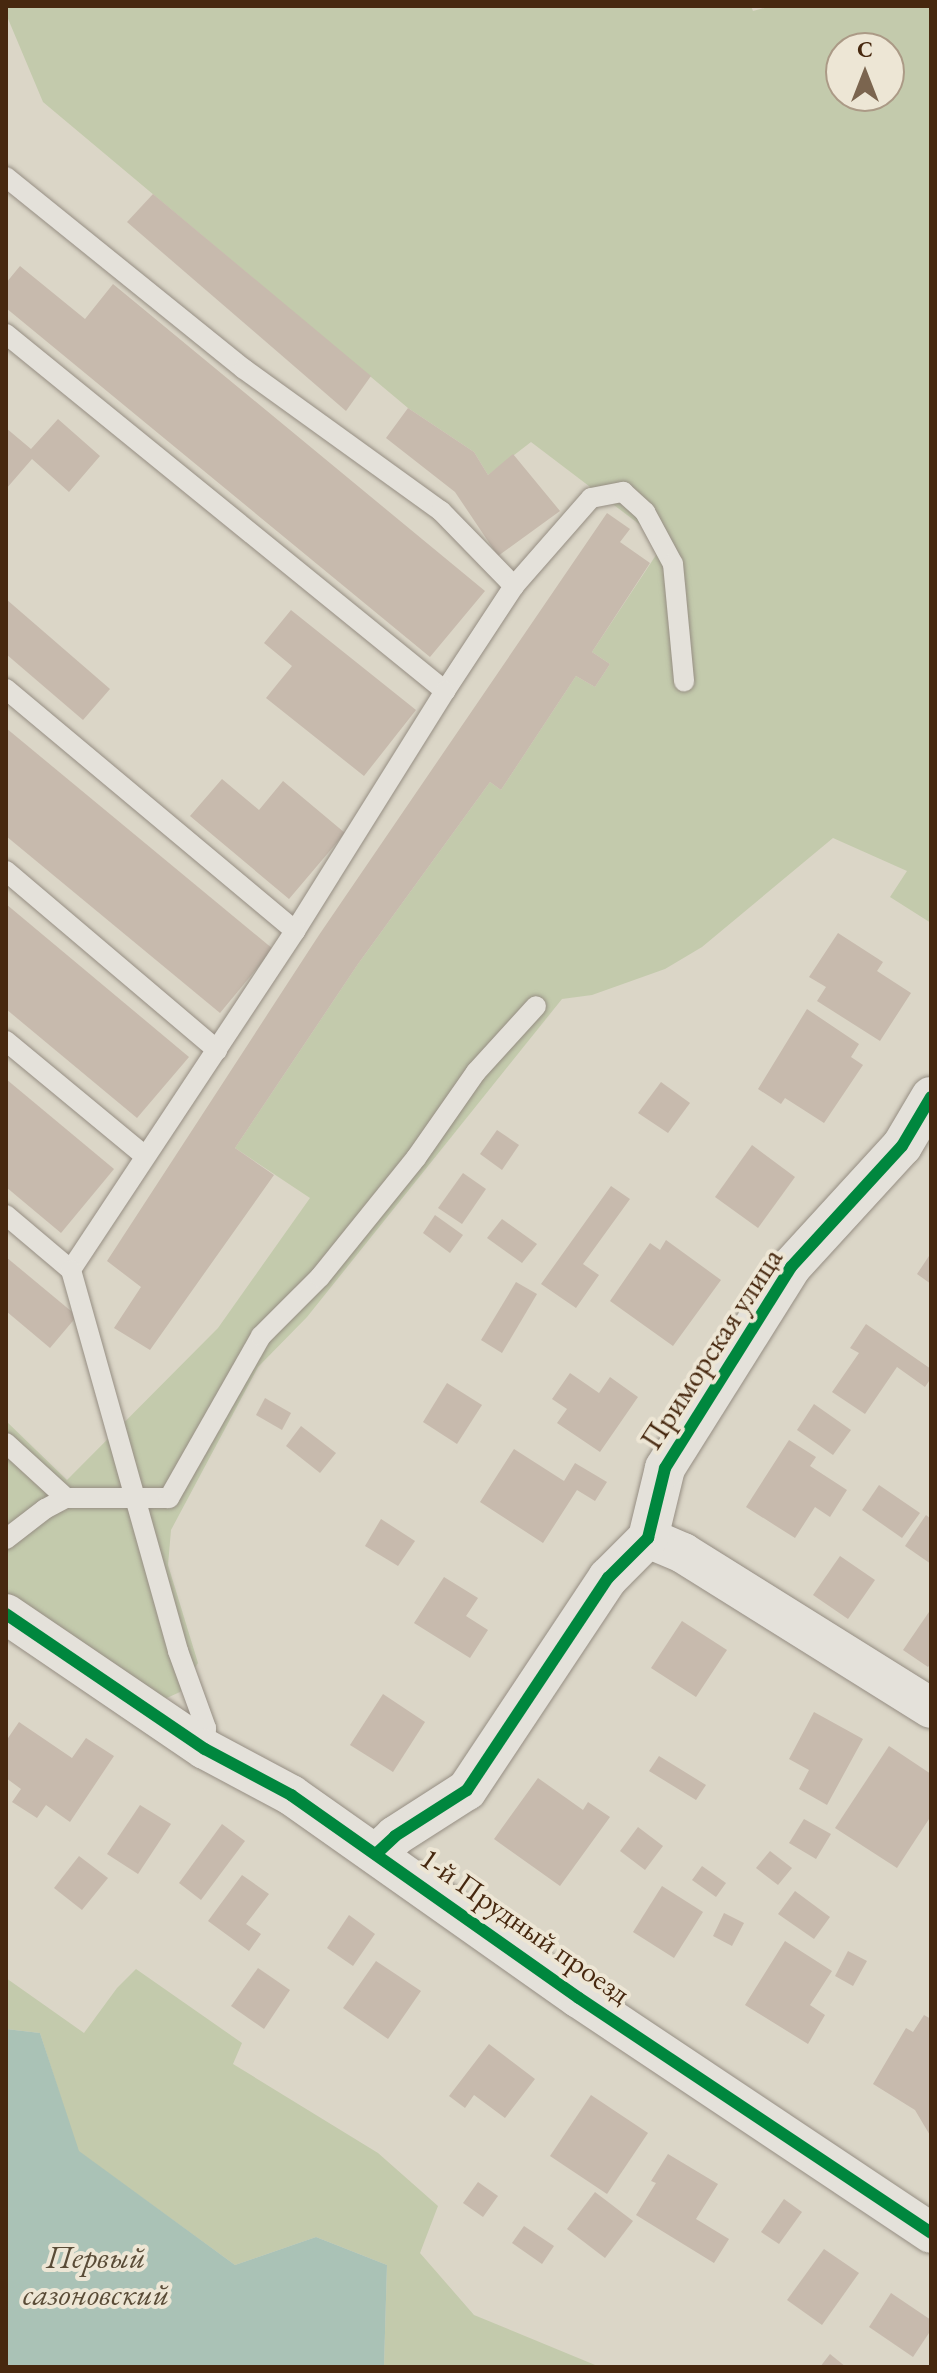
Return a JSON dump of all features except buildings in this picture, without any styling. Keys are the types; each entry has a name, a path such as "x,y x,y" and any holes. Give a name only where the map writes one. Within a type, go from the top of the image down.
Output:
{"street":[{"name":"Приморская улица","path":"648,1538 665,1468 791,1267 902,1146 931,1097"},
{"path":"376,1854 395,1836 467,1790 608,1578 648,1538 683,1553 931,1708"},
{"name":"1-й Прудный проезд","path":"6,1614 205,1749 291,1795 579,1998 931,2233"}],"lane":[{"path":"6,177 244,369 441,511 514,586"},
{"path":"6,334 445,691"},
{"path":"71,1270 295,931 514,586 591,498 623,492 645,512 673,564 684,681"},
{"path":"6,689 295,931"},
{"path":"6,871 217,1050"},
{"path":"6,1539 45,1509 66,1498 169,1498 261,1336 320,1277 416,1158 476,1072 536,1006"},
{"path":"6,1041 145,1156"},
{"path":"6,1215 71,1270 178,1651 206,1728 205,1749"},
{"path":"6,1443 66,1498"}],"shaded area":[{"path":"6,6 751,6 753,11 772,6 931,6 931,923 890,897 907,871 833,838 702,947 665,969 592,995 562,999 307,1317 258,1367 171,1530 168,1565 198,1663 180,1692 158,1702 6,1599 6,1421 67,1480 218,1328 310,1198 235,1148 358,964 490,782 501,790 576,676 595,687 610,664 592,652 664,543 531,442 488,475 474,452 408,408 43,102 6,14"},
{"path":"136,1969 242,2043 233,2064 378,2153 438,2206 420,2253 474,2315 600,2367 384,2367 387,2265 316,2237 235,2265 78,2151 40,2033 6,2029 6,1978 84,2033 117,1988"}],"water":[{"name":"Первый сазоновский","path":"6,2029 40,2033 79,2151 235,2265 316,2237 387,2265 384,2367 6,2367"}],"cycle path":[{"path":"376,1854 395,1836 467,1790 608,1578 648,1538 665,1468 791,1267 902,1146 931,1097"},
{"path":"6,1614 205,1749 291,1795 579,1998 931,2233"}]}
